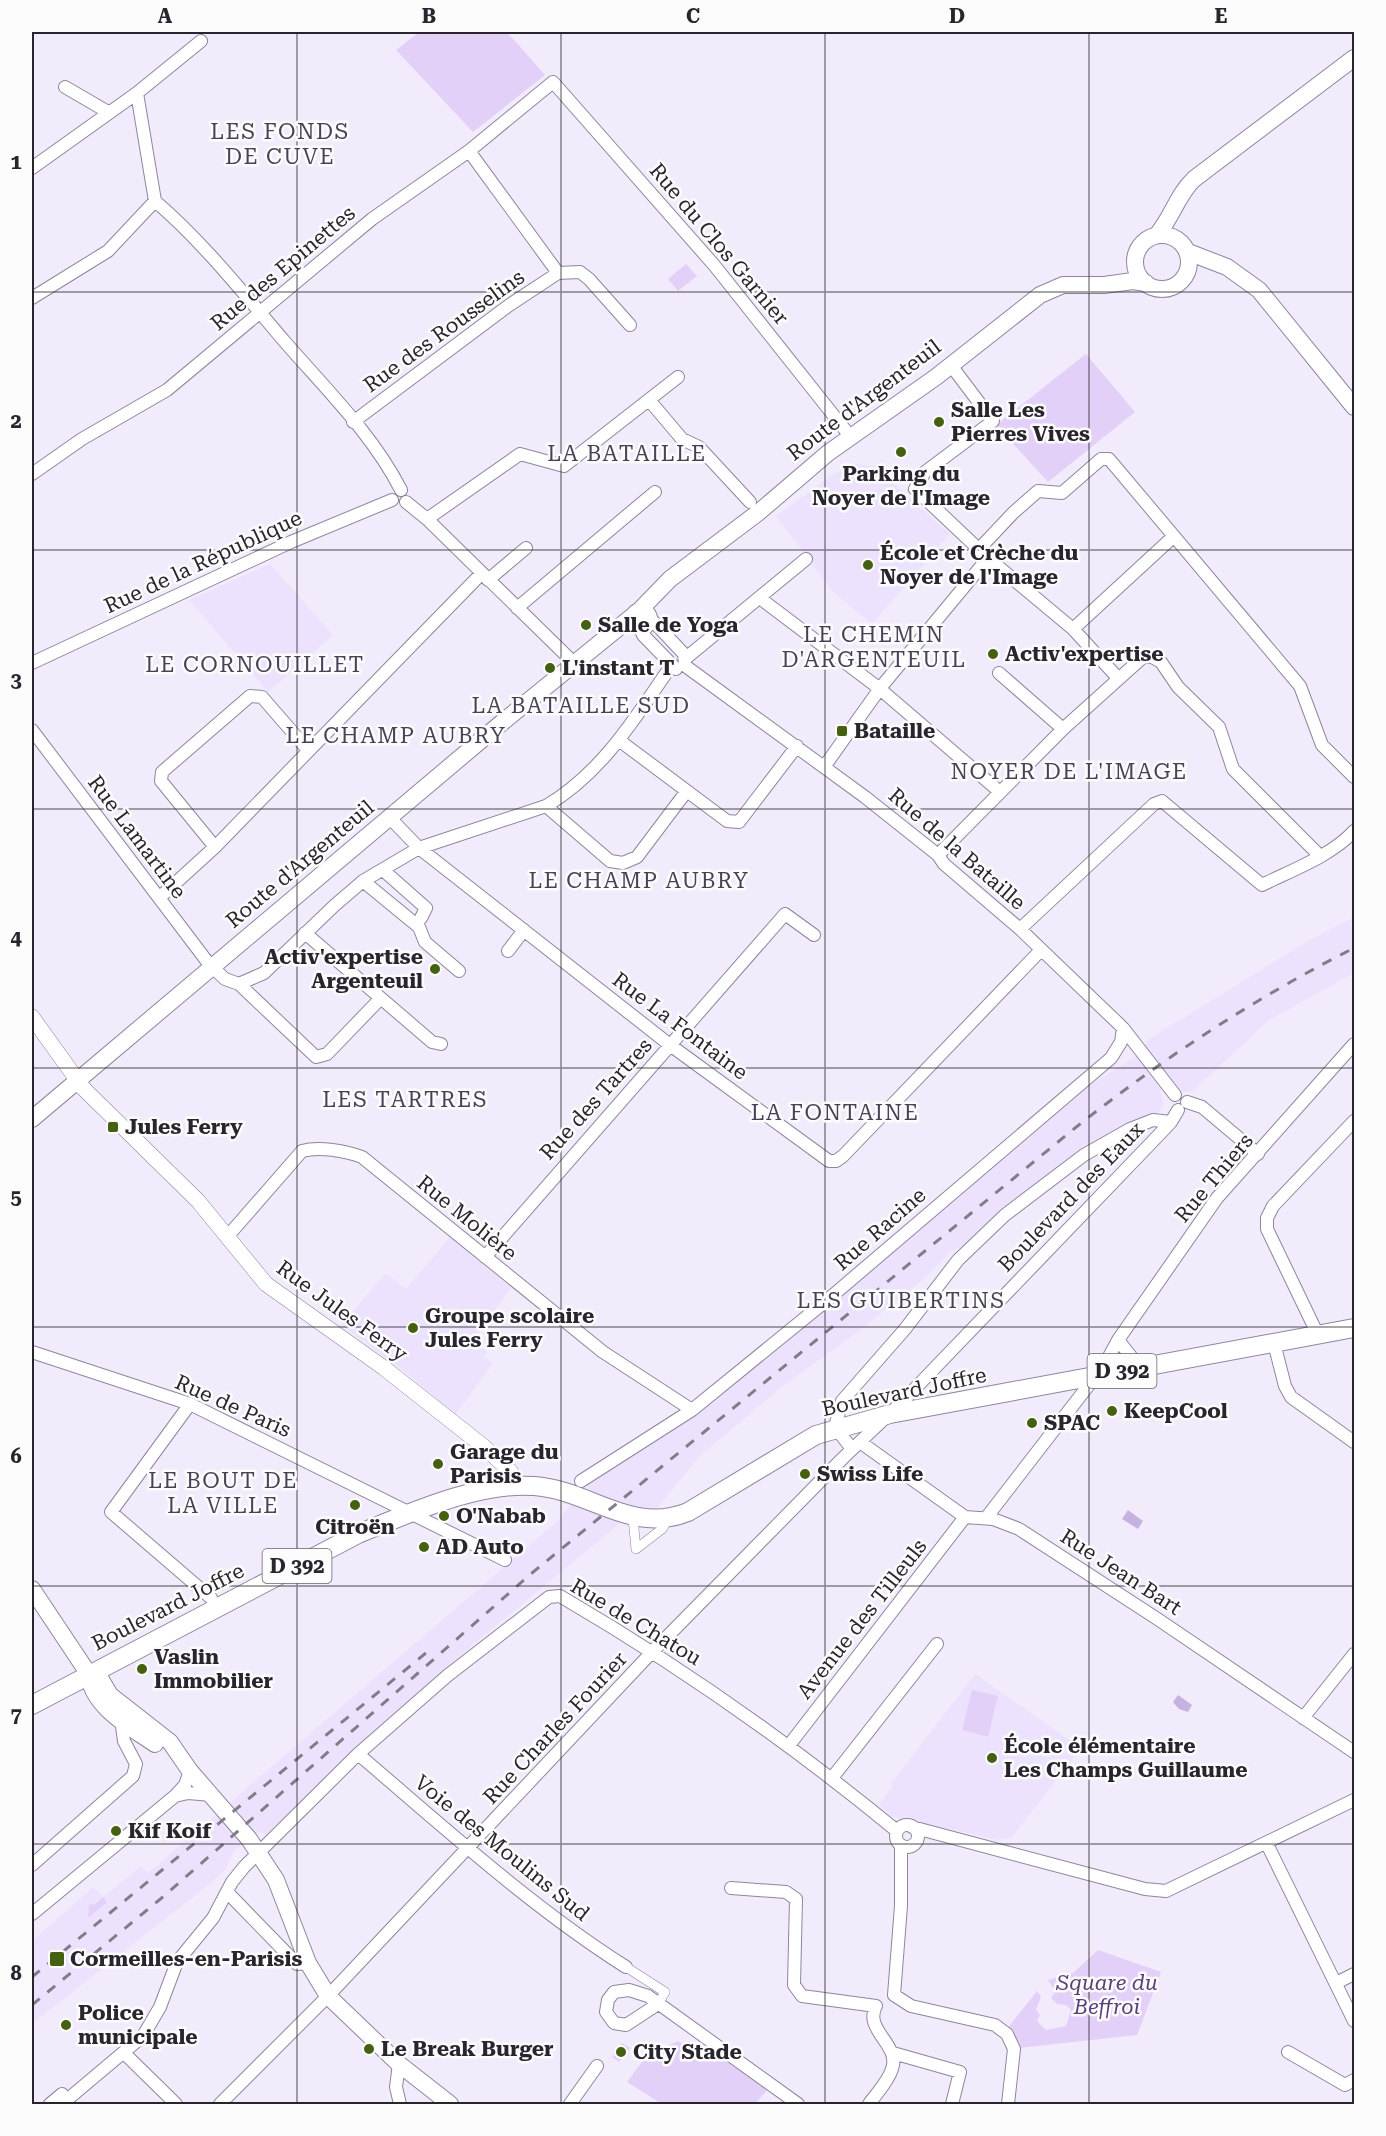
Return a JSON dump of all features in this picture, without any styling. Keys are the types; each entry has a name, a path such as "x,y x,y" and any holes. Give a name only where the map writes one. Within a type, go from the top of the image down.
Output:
{"main road":[{"path":"1233,271 1201,270 1184,278 1173,287 1165,288 1146,283 1137,272 1135,258 1142,244 1157,235 1168,222 1192,181 1354,58"},
{"path":"1184,278 1188,270 1181,213 1192,181"},
{"path":"1157,235 1175,237 1185,248 1233,271 1259,290 1354,407"},
{"name":"Route d'Argenteuil","path":"1089,284 1120,272 1135,258"},
{"name":"Route d'Argenteuil","path":"32,1119 575,664 599,645 656,611 678,576 850,436 1050,289 1133,281 1146,283"},
{"name":"Boulevard Joffre","path":"32,1705 88,1673 358,1534 478,1492 517,1486 573,1486 633,1518 669,1518 695,1509 793,1447 835,1427 890,1413 1354,1328"},
{"path":"32,1589 88,1673 90,1685 96,1697 121,1719 187,1767"},
{"path":"88,1673 100,1678 110,1695 170,1742 187,1767 259,1852 276,1880 308,1963 328,1996 399,2064 450,2104"}],"street":[{"path":"32,168 137,93 201,41"},
{"name":"Rue des Epinettes","path":"32,474 82,439 167,390 372,219 469,151 553,82"},
{"name":"Rue du Clos Garnier","path":"553,82 714,265 850,436"},
{"path":"65,87 108,112"},
{"path":"137,93 155,201 202,248 353,422 401,490 407,495 406,502"},
{"name":"Rue des Rousselins","path":"469,151 558,273"},
{"path":"32,298 108,251 155,201"},
{"name":"Rue des Rousselins","path":"353,422 508,306 558,273 580,272 590,279 630,325"},
{"path":"950,364 993,421 920,476 915,489 984,553 1072,629 1118,678"},
{"path":"427,519 520,454 564,466 678,376"},
{"path":"649,400 682,439 699,447 750,502"},
{"path":"824,767 1013,513 1038,491 1062,493 1101,459 1108,459 1299,686 1322,745 1354,777"},
{"path":"401,490 394,492 392,500 399,506 406,502"},
{"path":"517,608 655,492"},
{"name":"Rue de la République","path":"32,663 291,542 392,500"},
{"path":"406,502 427,519 575,664"},
{"path":"1072,629 1173,537"},
{"path":"159,898 215,847 308,750 485,577 526,548"},
{"path":"641,620 643,634 676,669 806,559"},
{"path":"761,599 880,689 1000,792"},
{"name":"Rue de la Bataille","path":"641,620 652,620 685,661 938,855 944,864 1020,929 1123,1028 1175,1095 1183,1095 1182,1106"},
{"path":"938,855 1063,729 1118,678 1143,657 1152,657 1161,662 1178,687 1219,728 1233,769 1319,855"},
{"path":"239,984 264,973 363,881 419,848 546,806 580,782 620,741 671,666"},
{"path":"999,674 1063,729"},
{"path":"215,847 161,781 162,772 250,696 262,697 308,750"},
{"name":"Rue Lamartine","path":"32,730 212,967 225,979 239,984 316,1058 327,1054 380,999"},
{"path":"620,741 727,821 739,822 796,746"},
{"path":"546,806 610,861 623,863 637,857 686,792"},
{"path":"1020,929 1154,804 1162,801 1262,885 1346,840 1354,831"},
{"name":"Rue La Fontaine","path":"390,818 419,848 670,1045 824,1158 836,1161 951,1046 1041,951"},
{"path":"383,870 426,908 421,918"},
{"path":"363,881 419,927 426,942 459,971"},
{"name":"Rue des Tartres","path":"485,1257 785,914 814,935"},
{"path":"508,951 524,930"},
{"path":"305,933 432,1042 441,1044"},
{"name":"Rue Jules Ferry","path":"32,1017 78,1080 112,1119 198,1201 272,1289 384,1368 483,1446 510,1472 517,1486"},
{"name":"Rue Racine","path":"573,1486 692,1410 832,1296 1111,1058 1121,1042 1123,1028"},
{"name":"Rue Thiers","path":"986,1518 1096,1376 1118,1340 1217,1198 1354,1044"},
{"path":"1182,1106 1202,1107 1258,1154"},
{"name":"Boulevard des Eaux","path":"890,1413 1171,1122 1182,1106"},
{"path":"965,1517 856,1446 835,1427 842,1401 977,1240 1084,1155 1131,1129 1153,1120 1171,1122"},
{"path":"1318,1335 1267,1229 1267,1218 1273,1206 1354,1121"},
{"name":"Rue Molière","path":"227,1237 302,1151 313,1149 352,1153 362,1157 603,1352 692,1410"},
{"path":"1118,1340 1133,1359 1144,1367"},
{"path":"1274,1343 1285,1386 1291,1396 1354,1442"},
{"name":"Rue de Paris","path":"32,1352 190,1404 505,1560"},
{"path":"190,1404 111,1512 211,1598"},
{"name":"Rue Charles Fourier","path":"220,2104 328,1996 652,1652 890,1413"},
{"name":"Rue Jean Bart","path":"965,1517 986,1518 1019,1529 1354,1752"},
{"name":"Avenue des Tilleuls","path":"790,1744 965,1517"},
{"path":"633,1518 636,1548 662,1529 669,1518"},
{"name":"Rue de Chatou","path":"50,2104 62,2099 124,2053 150,2026 177,1962 213,1918 237,1875 259,1852 358,1754 447,1676 549,1597 560,1596 652,1652 790,1744 897,1831"},
{"path":"832,1778 937,1644"},
{"path":"1303,1718 1354,1654"},
{"path":"32,1865 133,1776 136,1764 124,1741 121,1719"},
{"name":"Voie des Moulins Sud","path":"358,1754 468,1848 575,1934 626,1967"},
{"path":"35,1912 175,1796 185,1785 187,1767"},
{"path":"175,1796 189,1793 212,1795"},
{"path":"894,1995 901,1906 901,1845 897,1840 897,1831 905,1825 1158,1891 1178,1886 1354,1800"},
{"path":"901,1845 908,1846 916,1841 917,1835 912,1827"},
{"path":"1267,1844 1354,2021"},
{"path":"731,1888 786,1892 796,1899 794,1985 802,1996 876,2006"},
{"path":"227,1892 297,1964 308,1963"},
{"path":"626,1967 665,1992 658,2004 798,2104"},
{"path":"1336,1983 1354,1974"},
{"path":"869,2104 892,2071 893,2053 875,2027 872,2013 876,2006 894,1995"},
{"path":"894,1995 911,2006 995,2025 1007,2034 1014,2049 1008,2104"},
{"path":"1288,2052 1345,2085 1354,2080"},
{"path":"124,2053 176,2104"},
{"path":"893,2053 960,2072 952,2104"},
{"path":"399,2064 396,2087 400,2104"},
{"path":"575,2103 597,2066"}],"shaded area":[{"name":"École et Crèche du Noyer de l'Image","path":"856,464 875,466 897,480 894,484 950,534 872,624 834,593 776,516 833,474"},
{"path":"270,564 333,635 268,692 189,600"},
{"path":"1354,917 1354,973 1269,1020 1193,1091 1183,1092 1169,1081 1159,1087 1164,1105 1156,1116 1102,1141 970,1242 950,1252 924,1279 860,1330 783,1386 700,1456 656,1509 633,1506 618,1525 464,1652 266,1834 258,1832 233,1852 226,1869 212,1882 32,2024 32,1941 93,1887 103,1897 141,1866 148,1873 561,1518 573,1501 607,1499 588,1489 587,1485 591,1481 692,1415 1083,1090 1139,1054 1151,1057 1145,1045 1149,1039 1310,940"},
{"name":"Groupe scolaire Jules Ferry","path":"450,1237 511,1288 472,1341 487,1352 484,1356 493,1363 455,1415 408,1374 341,1325 386,1273 406,1289"},
{"path":"1128,1510 1143,1521 1138,1529 1122,1519"},
{"name":"École élémentaire Les Champs Guillaume","path":"975,1674 1081,1748 1012,1837 999,1840 891,1816 879,1804 893,1786 891,1784"},
{"path":"1178,1695 1192,1705 1188,1712 1179,1709 1173,1702"}],"green space":[{"path":"419,32 507,32 545,75 473,132 396,50"},
{"path":"686,264 697,276 678,291 668,279"},
{"path":"1086,354 1135,412 1048,482 996,425"},
{"path":"972,1690 998,1696 988,1737 962,1730"},
{"path":"103,1897 107,1902 88,1918 89,1905 92,1903 94,1905"},
{"name":"Square du Beffroi","path":"1098,1950 1161,1972 1137,2035 1018,2048 1007,2029 1037,1991 1041,1997 1036,2010 1040,2015 1037,2021 1046,2030 1066,2026 1071,2010 1066,2005 1057,2004 1051,1998 1055,1991 1048,1980 1073,1973"},
{"path":"678,2041 715,2062 721,2055 768,2089 755,2104 662,2104 627,2082 647,2055"},
{"name":"City Stade","path":"622,2043 630,2048 619,2062 612,2057"}],"railway":[{"path":"32,2005 164,1896 532,1573 1075,1128 1141,1078 1210,1031 1317,967 1354,948"},
{"path":"32,1977 432,1648"}],"place":[{"name":"Salle Les Pierres Vives","path":"939,422"},
{"name":"Parking du Noyer de l'Image","path":"901,452"},
{"name":"École et Crèche du Noyer de l'Image","path":"868,565"},
{"name":"Salle de Yoga","path":"586,625"},
{"name":"Activ'expertise","path":"993,654"},
{"name":"L'instant T","path":"550,668"},
{"name":"Bataille","path":"842,731"},
{"name":"Activ'expertise Argenteuil","path":"435,969"},
{"name":"Jules Ferry","path":"113,1127"},
{"name":"Groupe scolaire Jules Ferry","path":"413,1328"},
{"name":"KeepCool","path":"1112,1411"},
{"name":"SPAC","path":"1032,1423"},
{"name":"Garage du Parisis","path":"438,1464"},
{"name":"Swiss Life","path":"805,1474"},
{"name":"Citroën","path":"355,1505"},
{"name":"O'Nabab","path":"444,1516"},
{"name":"AD Auto","path":"424,1547"},
{"name":"Vaslin Immobilier","path":"142,1669"},
{"name":"École élémentaire Les Champs Guillaume","path":"992,1758"},
{"name":"Kif Koif","path":"116,1831"},
{"name":"Cormeilles-en-Parisis","path":"57,1959"},
{"name":"Police municipale","path":"66,2025"},
{"name":"Le Break Burger","path":"369,2049"},
{"name":"City Stade","path":"621,2052"}],"district":[{"name":"LES FONDS DE CUVE","path":"280,144"},
{"name":"LA BATAILLE","path":"627,453"},
{"name":"LE CHEMIN D'ARGENTEUIL","path":"874,646"},
{"name":"LE CORNOUILLET","path":"255,664"},
{"name":"LA BATAILLE SUD","path":"581,705"},
{"name":"LE CHAMP AUBRY","path":"396,735"},
{"name":"NOYER DE L'IMAGE","path":"1069,771"},
{"name":"LE CHAMP AUBRY","path":"639,880"},
{"name":"LES TARTRES","path":"405,1099"},
{"name":"LA FONTAINE","path":"835,1112"},
{"name":"LES GUIBERTINS","path":"901,1300"},
{"name":"LE BOUT DE LA VILLE","path":"223,1492"}]}
